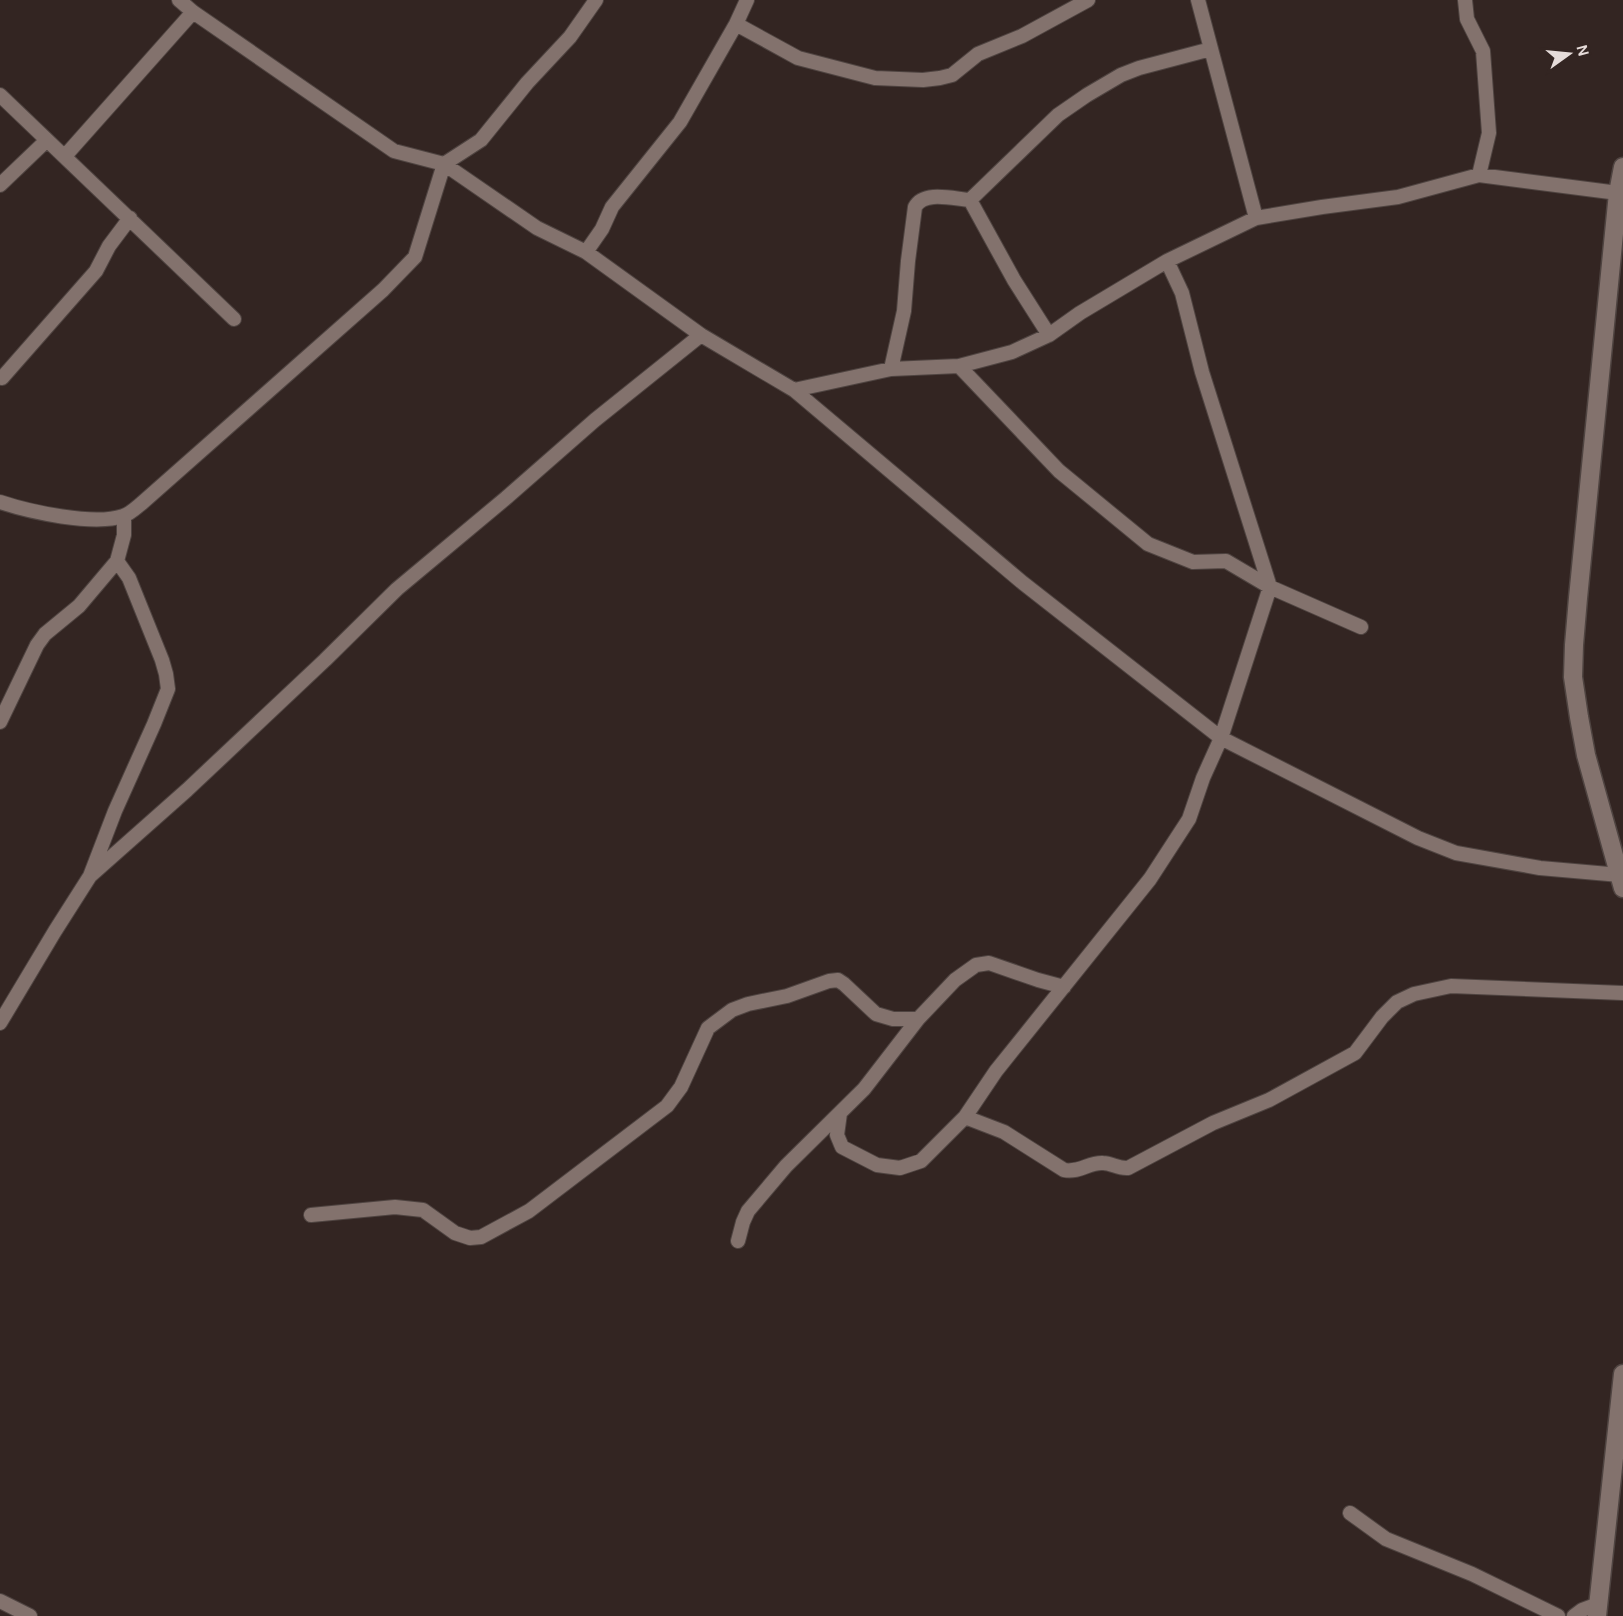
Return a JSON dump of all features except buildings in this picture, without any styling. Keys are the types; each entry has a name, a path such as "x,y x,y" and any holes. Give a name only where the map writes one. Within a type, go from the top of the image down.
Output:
{"street":[{"path":"179,0 394,152 444,164 537,228 586,252 701,335 794,390 1023,583 1221,738 1419,838 1456,853 1621,882 1586,755 1573,677 1578,598 1618,193 1623,166"},
{"path":"0,502 16,508 88,520 124,516 142,503 383,290 415,257 444,164 481,140 527,83 574,31 596,0"},
{"path":"586,252 602,229 612,207 680,122 736,24 747,0"},
{"path":"736,24 798,58 875,78 922,80 952,75 978,54 1022,36 1088,0"},
{"path":"1198,0 1256,218"},
{"path":"1465,0 1467,19 1483,51 1489,133 1479,175"},
{"path":"64,156 193,12"},
{"path":"891,369 903,311 915,207 918,202 924,198 933,197 970,200 1058,115 1087,95 1121,75 1139,68 1211,49"},
{"path":"0,95 234,319"},
{"path":"0,185 47,140"},
{"path":"794,390 891,369 959,366 1012,352 1048,335 1167,261 1256,218 1398,197 1479,175 1618,193"},
{"path":"970,200 1014,280 1048,335"},
{"path":"2,378 96,271 109,246 130,218"},
{"path":"840,1113 837,1135 842,1147 877,1164 900,1168 921,1161 965,1117 996,1071 1150,879 1189,819 1203,778 1221,738 1270,587 1202,372 1182,293 1167,261"},
{"path":"90,876 187,790 397,589 595,420 701,335"},
{"path":"959,366 1059,471 1148,544 1193,562 1226,561 1270,587 1361,627"},
{"path":"0,722 45,634 79,606 117,561 124,535 124,516"},
{"path":"0,1023 90,876 115,811 168,689 162,660 129,578 117,561"},
{"path":"738,1240 742,1222 748,1210 786,1166 864,1089 918,1019 955,980 976,965 990,963 1064,987"},
{"path":"311,1215 395,1207 423,1210 455,1233 470,1238 481,1237 529,1211 667,1106 681,1087 708,1028 732,1010 838,980 876,1014 893,1018 918,1019"},
{"path":"965,1117 1004,1132 1064,1170 1072,1172 1103,1163 1122,1169 1128,1168 1213,1123 1269,1100 1355,1053 1397,1002 1414,994 1451,986 1623,993"},
{"path":"1574,1616 1582,1610 1597,1610 1623,1374"},
{"path":"1350,1513 1386,1539 1472,1574 1558,1616"},
{"path":"0,1601 30,1616"}]}
